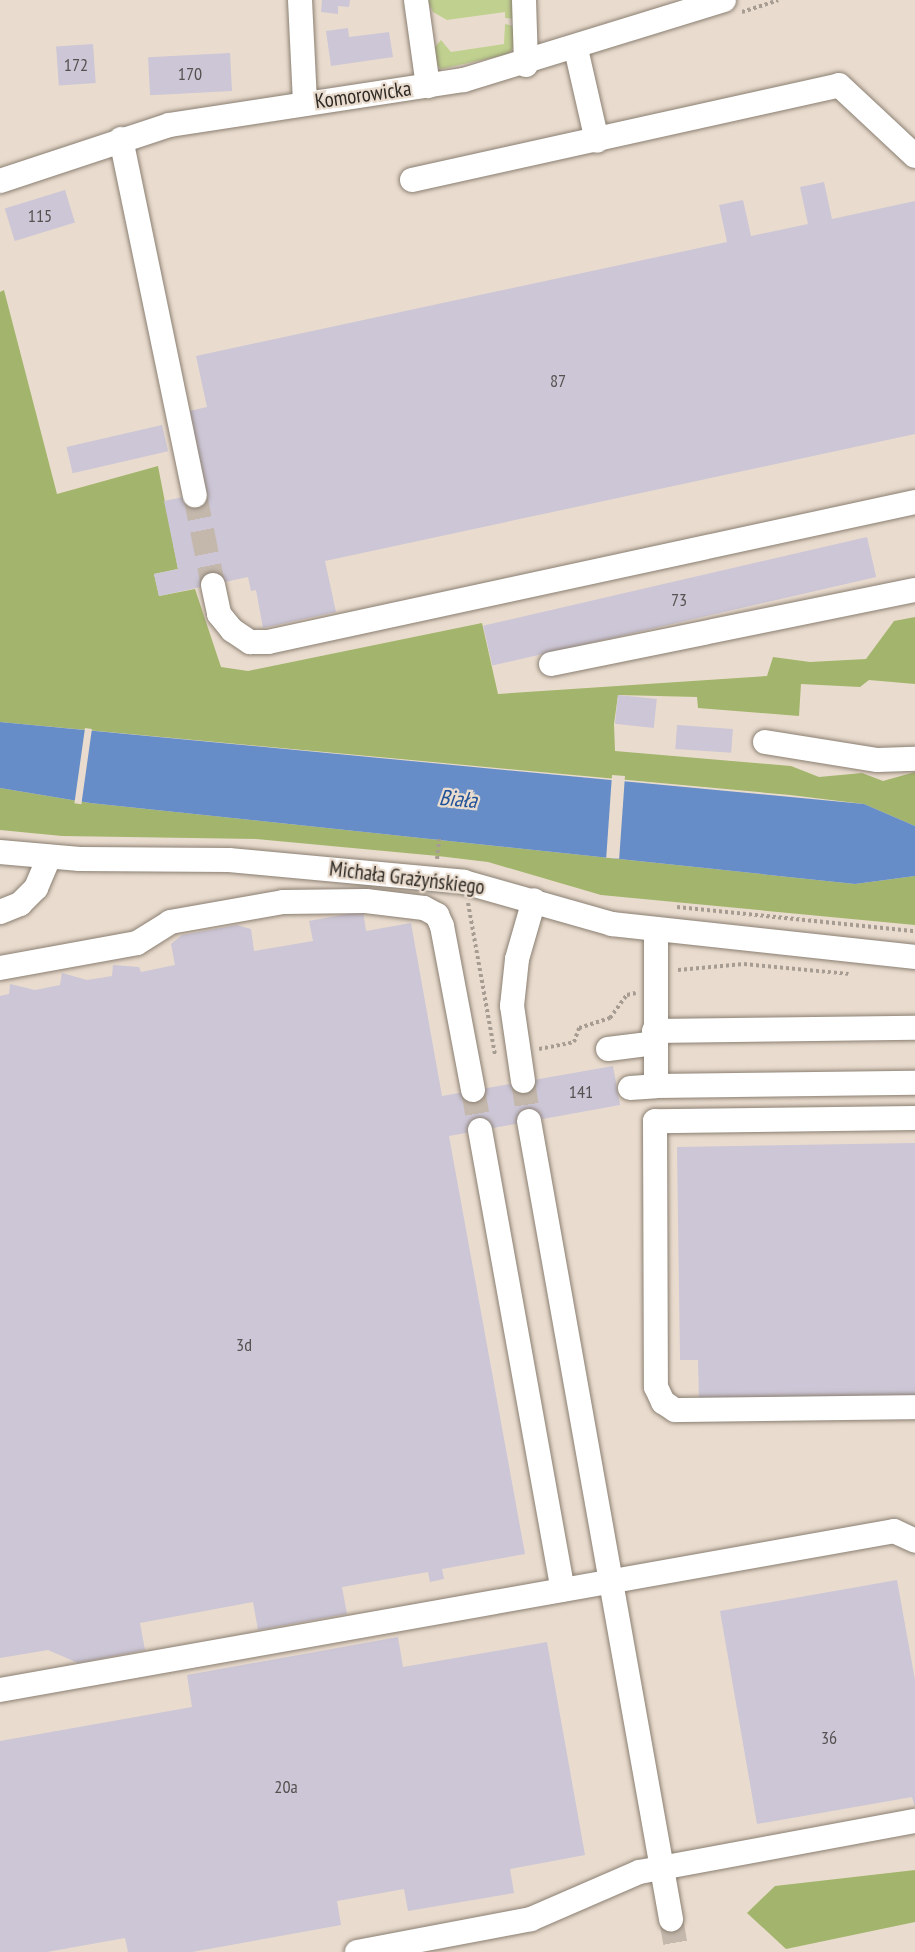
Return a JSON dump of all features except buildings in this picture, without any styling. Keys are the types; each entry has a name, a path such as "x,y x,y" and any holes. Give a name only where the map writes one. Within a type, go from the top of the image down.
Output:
{"street":[{"path":"300,0 305,103"},
{"path":"302,46 313,0"},
{"path":"416,0 428,86"},
{"path":"524,0 526,65"},
{"name":"Komorowicka","path":"1,176 121,139 216,116 428,86 526,65 724,0"},
{"path":"576,49 597,141"},
{"path":"412,180 597,141 838,85 915,156"},
{"path":"121,139 195,495"},
{"path":"213,585 219,615 232,630 250,642 268,642 915,502"},
{"path":"551,664 915,590"},
{"path":"765,742 878,760 915,759"},
{"name":"Michała Grażyńskiego","path":"0,852 49,857 229,860 464,882 612,924 656,931 915,957"},
{"path":"0,912 20,904 36,888 49,857"},
{"path":"523,1081 512,1006 517,959 534,900"},
{"path":"0,968 138,943 170,922 283,902 366,901 424,908 437,915 442,926 473,1090"},
{"path":"656,931 656,1086"},
{"path":"608,1049 655,1037 915,1028"},
{"path":"630,1088 915,1083"},
{"path":"915,1118 655,1121 655,1144 656,1387 663,1402 675,1410 915,1407"},
{"path":"529,1121 671,1919"},
{"path":"480,1130 564,1590"},
{"path":"0,1690 894,1531 915,1541"},
{"path":"357,1952 531,1919 639,1872 915,1821"}],"path":[{"path":"437,862 439,839"}],"green space":[{"path":"427,0 515,0 515,19 505,18 505,12 447,20 433,12"},
{"path":"505,24 513,26 516,43 509,54 441,69 435,63 434,48 441,40 451,52 504,44"},
{"path":"4,290 57,494 158,466 178,569 154,574 159,596 195,589 221,667 248,671 482,623 498,694 767,676 773,657 810,662 866,659 894,621 915,617 915,684 869,680 860,687 801,684 799,716 698,708 697,697 618,695 614,724 615,751 791,766 819,777 862,773 883,781 915,772 915,826 864,804 790,795 0,722 0,292"},
{"path":"0,788 90,803 855,884 915,876 915,925 601,895 488,862 438,856 256,839 62,836 0,830"},
{"path":"915,1870 915,1922 786,1949 747,1913 775,1886"}],"water":[{"name":"Biała","path":"0,722 864,804 915,826 915,876 855,884 90,803 0,788"}],"pier":[{"path":"85,728 92,729 81,804 74,803"},
{"path":"612,775 625,776 619,859 606,858"}],"tunnel":[{"path":"195,495 213,585"},
{"path":"523,1081 529,1121"},
{"path":"473,1090 480,1130"},
{"path":"671,1919 677,1952"}]}
